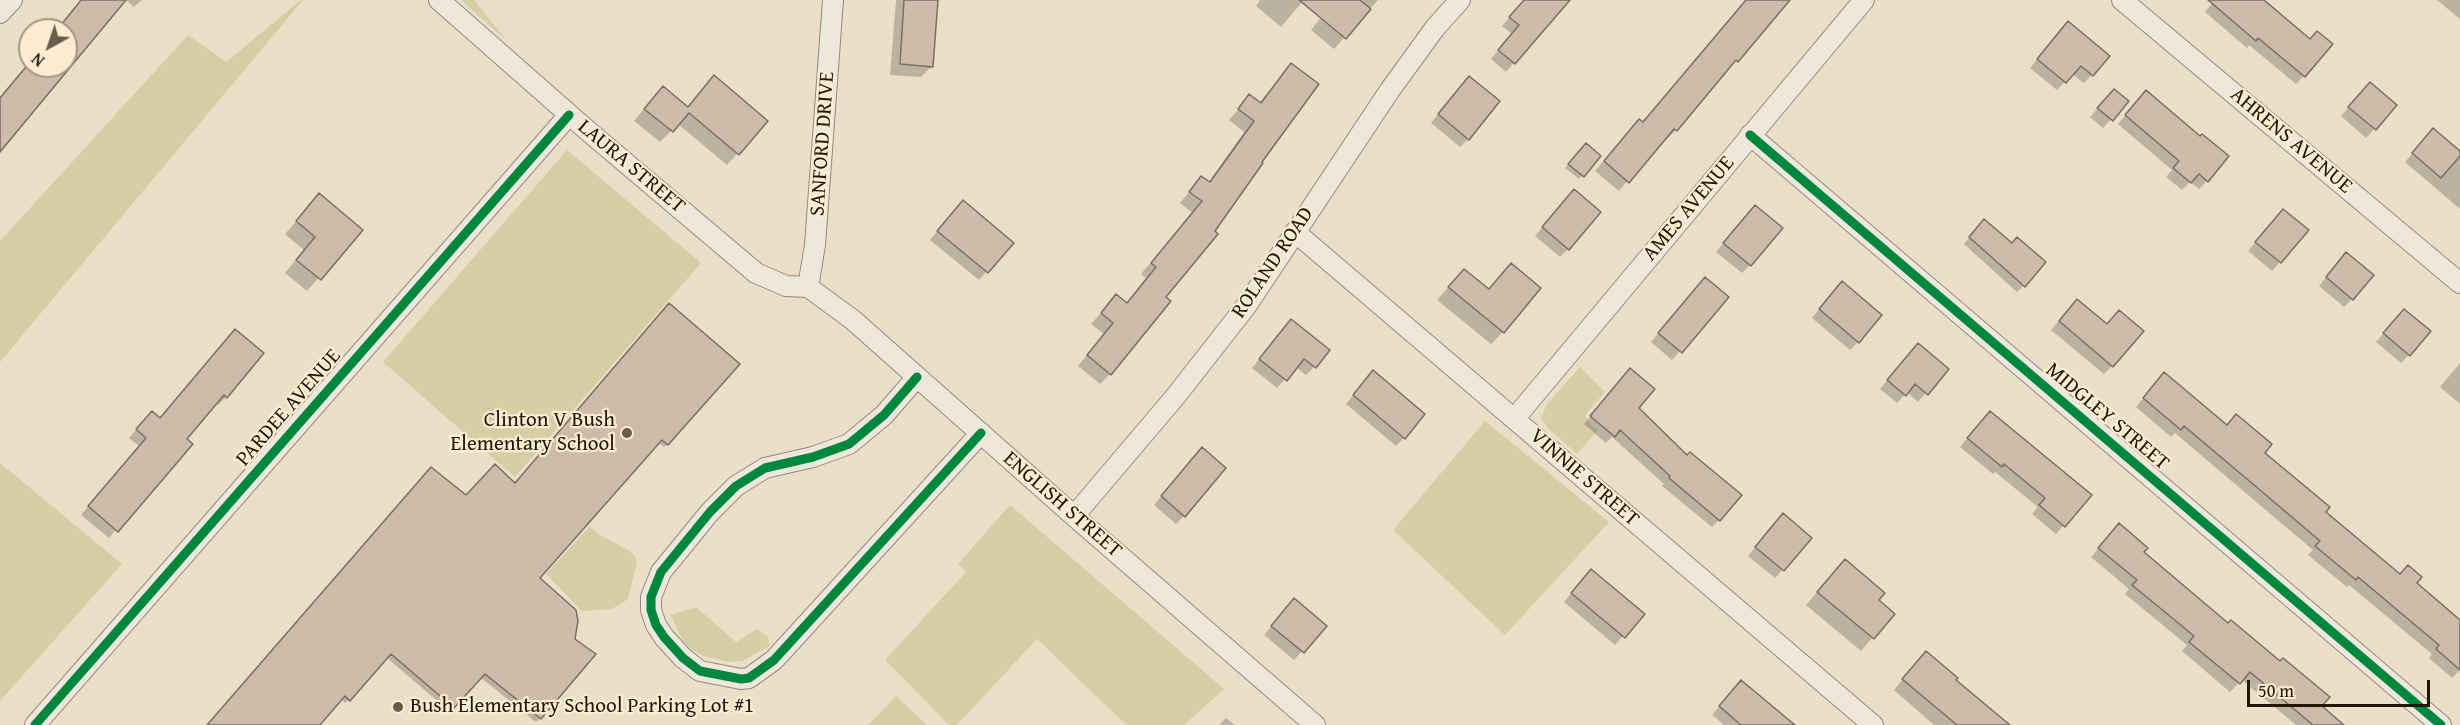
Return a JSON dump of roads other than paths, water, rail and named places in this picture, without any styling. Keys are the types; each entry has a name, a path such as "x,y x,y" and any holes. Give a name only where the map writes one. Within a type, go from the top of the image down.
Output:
{"street":[{"path":"0,13 12,0"},
{"name":"LAURA STREET","path":"439,0 569,115 756,273 786,286 808,287"},
{"name":"SANFORD DRIVE","path":"808,287 815,245 833,0"},
{"name":"ROLAND ROAD","path":"1074,516 1247,305 1390,90 1460,0"},
{"name":"AMES AVENUE","path":"1515,418 1864,0"},
{"name":"AHRENS AVENUE","path":"2121,0 2460,282"},
{"name":"PARDEE AVENUE","path":"35,725 569,115"},
{"name":"MIDGLEY STREET","path":"1750,135 2441,725"},
{"name":"VINNIE STREET","path":"1295,232 1873,725"},
{"name":"ENGLISH STREET","path":"808,287 854,320 1074,516 1315,725"},
{"path":"917,377 884,415 849,444 813,457 765,468 731,490 702,521 661,573 651,597 651,610 656,625 663,637 683,658 700,671 741,679 749,678 774,660 981,433"}],"place":[{"name":"Clinton V Bush Elementary School","path":"627,433"},
{"name":"Bush Elementary School Parking Lot #1","path":"398,707"}]}
